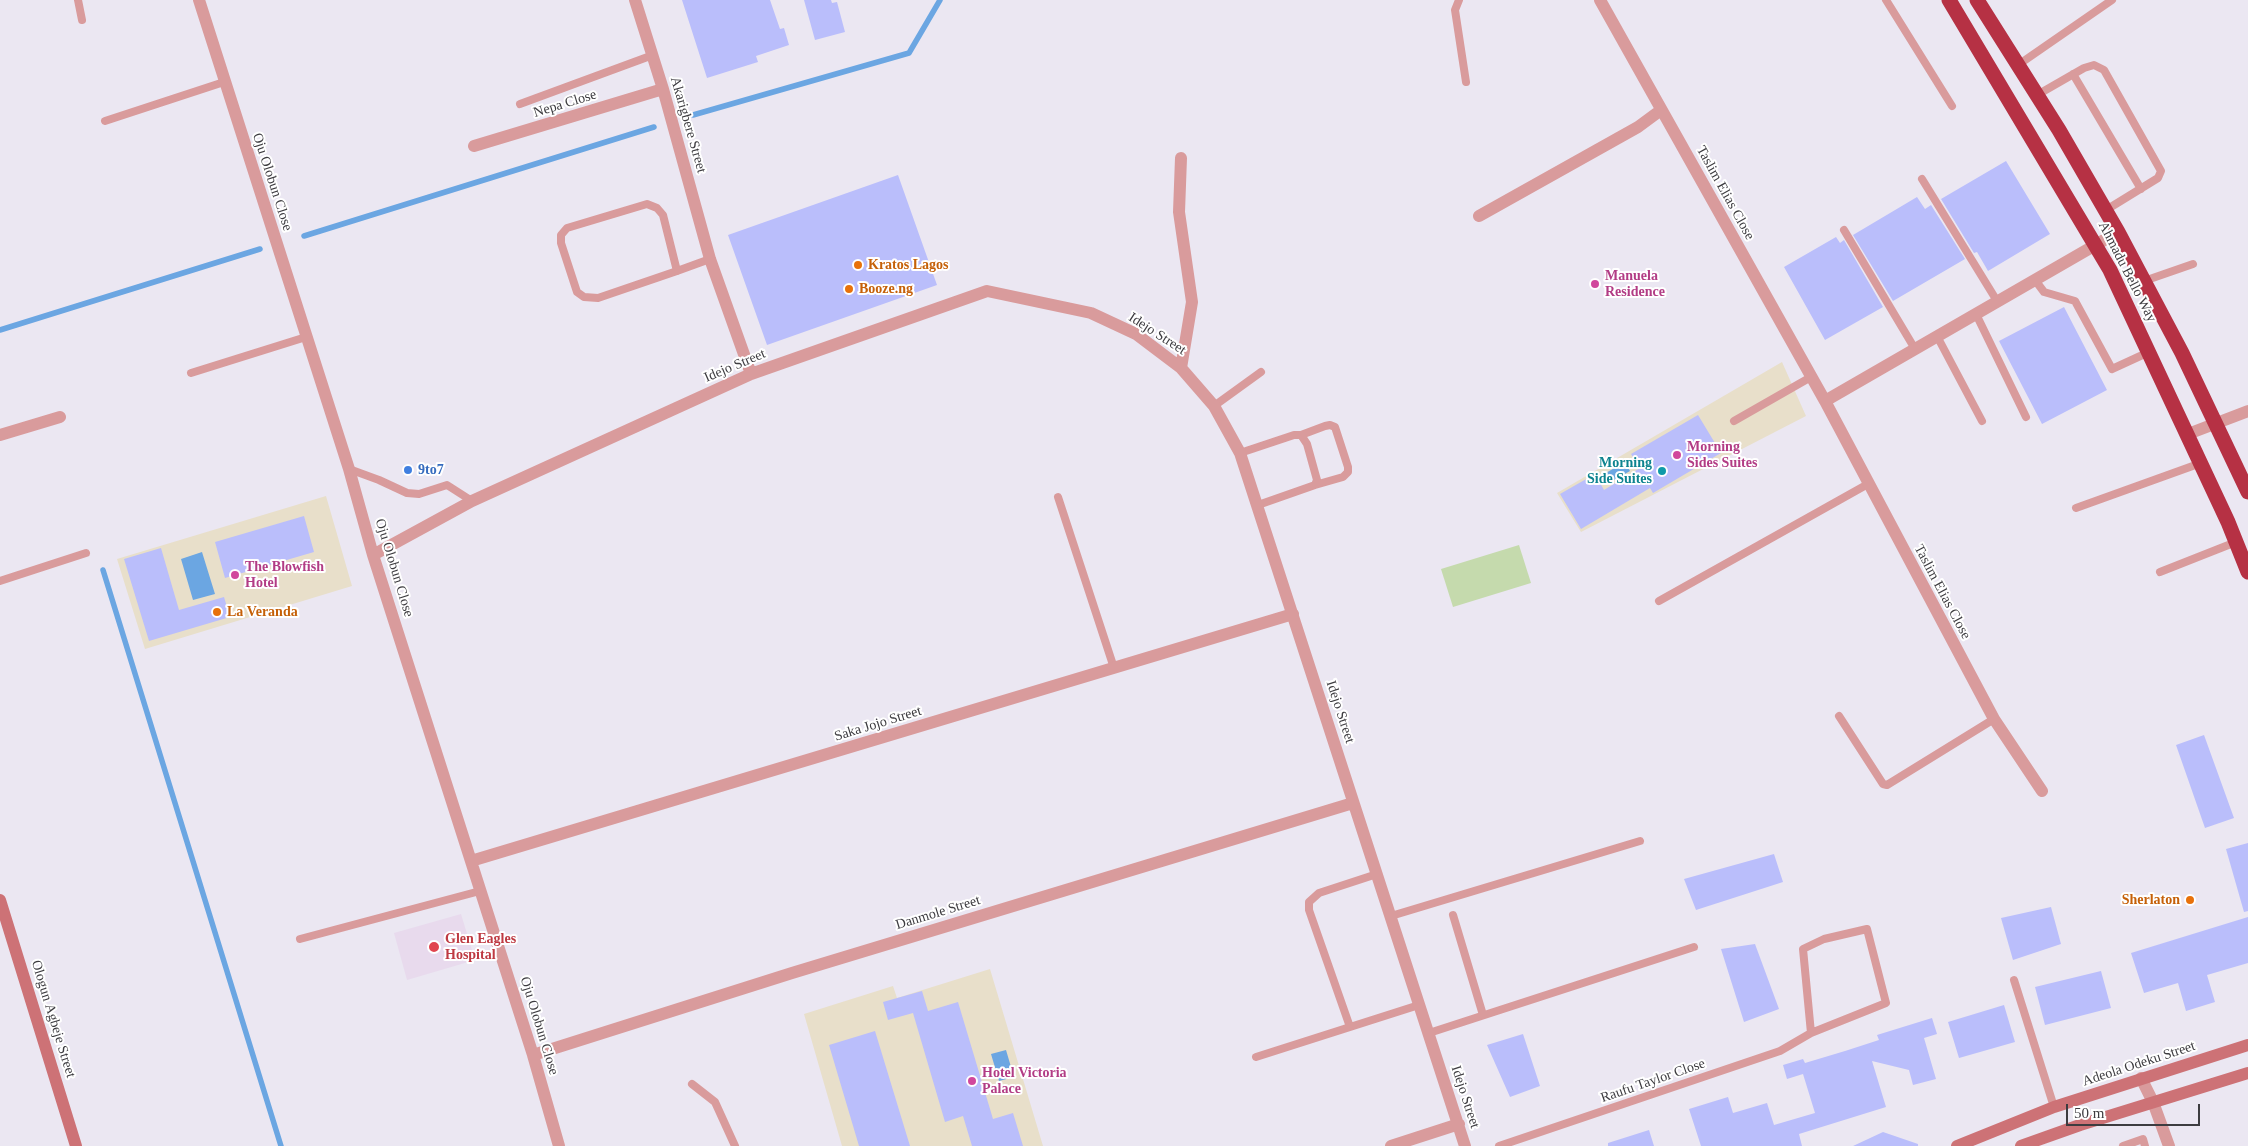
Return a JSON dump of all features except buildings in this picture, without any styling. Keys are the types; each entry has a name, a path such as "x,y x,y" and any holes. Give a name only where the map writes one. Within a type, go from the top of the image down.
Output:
{"highway":[{"name":"Ahmadu Bello Way","path":"1949,0 2096,245 2188,434 2248,572"},
{"name":"Ahmadu Bello Way","path":"1978,0 2106,210 2217,423 2248,492"}],"main road":[{"name":"Ologun Agbeje Street","path":"0,900 76,1146"},
{"name":"Adeola Odeku Street","path":"1957,1146 2054,1107 2248,1045"},
{"path":"2021,1146 2248,1073"}],"street":[{"name":"Oju Olobun Close","path":"199,0 349,469 374,555 533,1056 559,1146"},
{"name":"Akarigbere Street","path":"635,0 663,89 710,260 751,374"},
{"name":"Taslim Elias Close","path":"1600,0 1825,401 1994,719 2042,792"},
{"name":"Nepa Close","path":"474,146 663,89"},
{"path":"1479,216 1638,127 1661,110"},
{"path":"1181,158 1178,212 1192,302 1181,368"},
{"path":"1825,401 1915,349 1938,338 2118,232"},
{"name":"Idejo Street","path":"374,555 472,501 751,374 987,291 1091,313 1136,334 1181,368 1214,406 1240,453 1465,1146"},
{"path":"2188,434 2248,411"},
{"path":"0,435 60,417"},
{"name":"Saka Jojo Street","path":"471,861 1293,614"},
{"name":"Danmole Street","path":"533,1056 792,973 1354,803"},
{"path":"2141,1078 2154,1102 2169,1146"},
{"path":"1391,1146 1459,1124"}],"lane":[{"path":"78,0 82,20"},
{"path":"1458,0 1455,10 1466,82"},
{"path":"1886,0 1952,106"},
{"path":"2018,65 2112,0"},
{"path":"520,104 653,55"},
{"path":"2037,95 2072,74 2094,65 2104,70 2160,167 2158,178 2106,210"},
{"path":"2072,74 2141,188"},
{"path":"104,121 224,82"},
{"path":"1922,179 1998,301"},
{"path":"677,271 663,216 657,208 647,204 567,228 561,235 577,292 584,297 598,298 710,260"},
{"path":"1844,230 1915,349"},
{"path":"2144,281 2193,264"},
{"path":"2035,280 2044,292 2075,301 2112,370 2149,352"},
{"path":"1976,314 2026,417"},
{"path":"191,373 306,337"},
{"path":"1938,338 1982,421"},
{"path":"1214,406 1261,372"},
{"path":"1734,420 1811,378"},
{"path":"1240,453 1325,426 1335,427 1348,472 1343,477 1258,505"},
{"path":"1300,435 1307,444 1317,480 1315,485"},
{"path":"2076,508 2201,462"},
{"path":"349,469 407,493 419,494 446,485 472,501"},
{"path":"1659,601 1868,484"},
{"path":"1058,498 1114,668"},
{"path":"2160,572 2236,542"},
{"path":"0,581 86,553"},
{"path":"1839,716 1883,784 1888,785 1994,719"},
{"path":"1391,916 1640,841"},
{"path":"1350,1027 1309,910 1309,902 1319,893 1377,874"},
{"path":"300,939 480,891"},
{"path":"1453,915 1483,1016"},
{"name":"Raufu Taylor Close","path":"1499,1146 1780,1052 1811,1033 1886,1003 1866,929 1824,939 1803,949 1811,1033"},
{"path":"1429,1033 1694,947"},
{"path":"2014,980 2054,1107"},
{"path":"1256,1057 1419,1005"},
{"path":"692,1084 715,1102 734,1146"},
{"path":"2123,1146 2143,1140 2145,1146"}],"shaded area":[{"name":"Morning Sides Suites","path":"1782,362 1806,416 1581,532 1557,493"},
{"name":"The Blowfish Hotel","path":"326,496 352,586 145,649 117,559"},
{"name":"Glen Eagles Hospital","path":"461,914 475,960 407,980 394,933"},
{"path":"990,969 1043,1146 842,1146 804,1014 893,986 897,998"}],"green space":[{"path":"1519,545 1531,583 1453,607 1441,569"}],"water":[{"path":"1625,462 1630,471 1609,483 1604,474"},
{"path":"202,552 215,594 193,600 181,559"},
{"path":"1006,1050 1014,1077 999,1081 991,1054"}],"waterway":[{"path":"693,115 909,53 940,0"},
{"path":"304,236 654,127"},
{"path":"0,330 260,249"},
{"path":"103,570 281,1146"}],"place":[{"name":"Kratos Lagos","path":"858,265"},
{"name":"Manuela Residence","path":"1595,284"},
{"name":"Booze.ng","path":"849,289"},
{"name":"Morning Sides Suites","path":"1677,455"},
{"name":"9to7","path":"408,470"},
{"name":"Morning Side Suites","path":"1662,471"},
{"name":"The Blowfish Hotel","path":"235,575"},
{"name":"La Veranda","path":"217,612"},
{"name":"Sherlaton","path":"2190,900"},
{"name":"Glen Eagles Hospital","path":"434,947"},
{"name":"Hotel Victoria Palace","path":"972,1081"}]}
